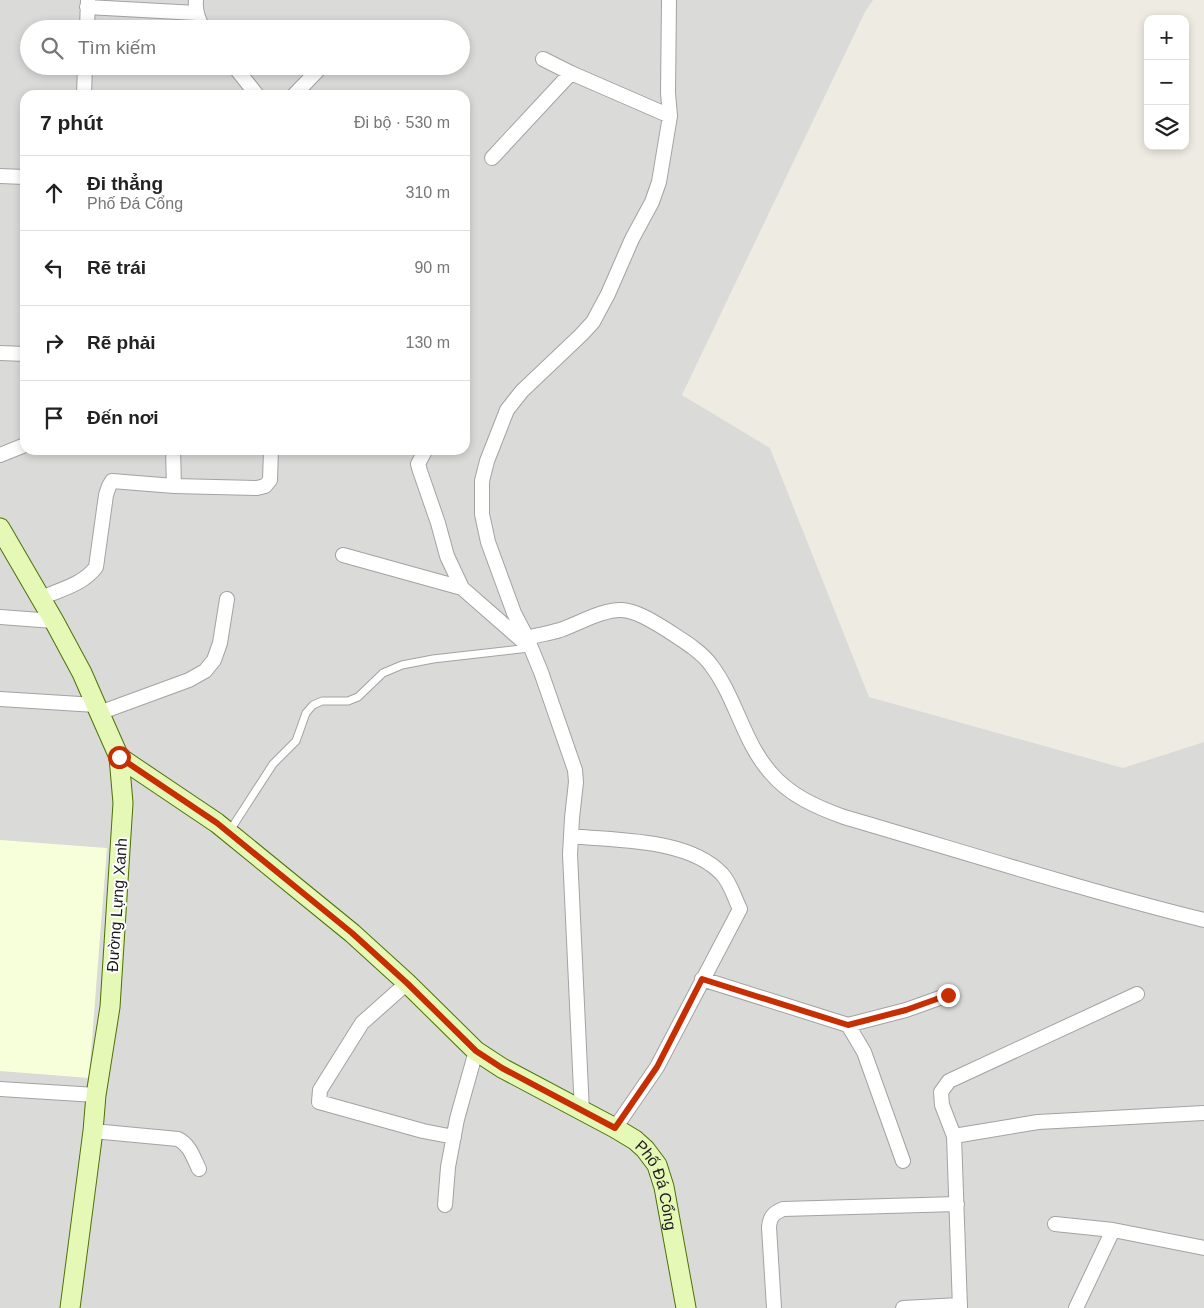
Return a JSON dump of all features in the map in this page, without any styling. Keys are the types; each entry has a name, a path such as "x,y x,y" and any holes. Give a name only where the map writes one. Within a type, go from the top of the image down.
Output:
{"street":[{"path":"582,1112 570,854 576,782 575,770 541,672 514,613 488,542 482,514 482,481 487,461 507,410 522,391 593,322 632,239 652,202 659,182 670,116 668,93 669,0"},
{"path":"87,20 88,4 196,6 199,20"},
{"path":"543,59 670,116"},
{"path":"492,158 571,73"},
{"path":"84,90 85,75"},
{"path":"241,75 253,90"},
{"path":"299,90 313,75"},
{"path":"0,176 20,177"},
{"path":"0,353 20,354"},
{"path":"0,455 20,447"},
{"path":"173,455 174,486"},
{"path":"41,598 77,583 92,573 96,567 106,495 112,481 174,486 257,488 265,486 270,480 272,474 271,455"},
{"path":"422,455 418,464 420,471 447,556 462,588"},
{"name":"Đường Lựng Xanh","path":"0,528 82,673 119,757 123,803 110,1007 96,1095 70,1308"},
{"path":"343,555 462,588 529,643"},
{"path":"0,699 98,709 189,680 205,671 214,660 220,643 227,599"},
{"path":"529,643 607,612 621,610 632,612 655,622 680,638 710,664 721,680 768,771 796,795 819,808 1141,905 1204,920"},
{"path":"0,617 54,621"},
{"name":"Phố Đá Cổng","path":"119,757 229,832 352,933 408,984 476,1051 502,1068 615,1128 635,1140 645,1149 657,1165 664,1187 686,1308"},
{"path":"571,836 638,842 682,850 698,857 722,874 729,884 740,908 657,1067 615,1128"},
{"path":"702,979 848,1025 906,1010 948,995"},
{"path":"408,984 362,1023 320,1090 319,1102 434,1134 454,1137"},
{"path":"903,1308 960,1306 954,1136 942,1105 941,1092 949,1081 1137,994"},
{"path":"848,1025 864,1052 903,1161"},
{"path":"445,1205 448,1167 454,1137 476,1051"},
{"path":"0,1089 96,1095"},
{"path":"954,1136 1038,1122 1204,1112"},
{"path":"93,1131 178,1139 184,1142 190,1150 199,1169"},
{"path":"774,1308 770,1227 771,1217 776,1212 783,1209 957,1204"},
{"path":"1055,1224 1113,1230 1204,1248"},
{"path":"1076,1308 1113,1230"}],"lane":[{"path":"229,832 273,764 296,742 306,713 313,705 322,700 348,700 358,696 382,673 402,665 529,643"}],"shaded area":[{"path":"0,0 873,0 865,12 682,395 770,448 869,697 1123,768 1204,742 1204,1308 0,1308"},
{"path":"0,840 107,848 89,1078 0,1071"}],"route":[{"path":"119,757 217,823 352,933 408,984 476,1051 502,1068 615,1128 657,1067 702,979 848,1025 906,1010 948,995"}]}
